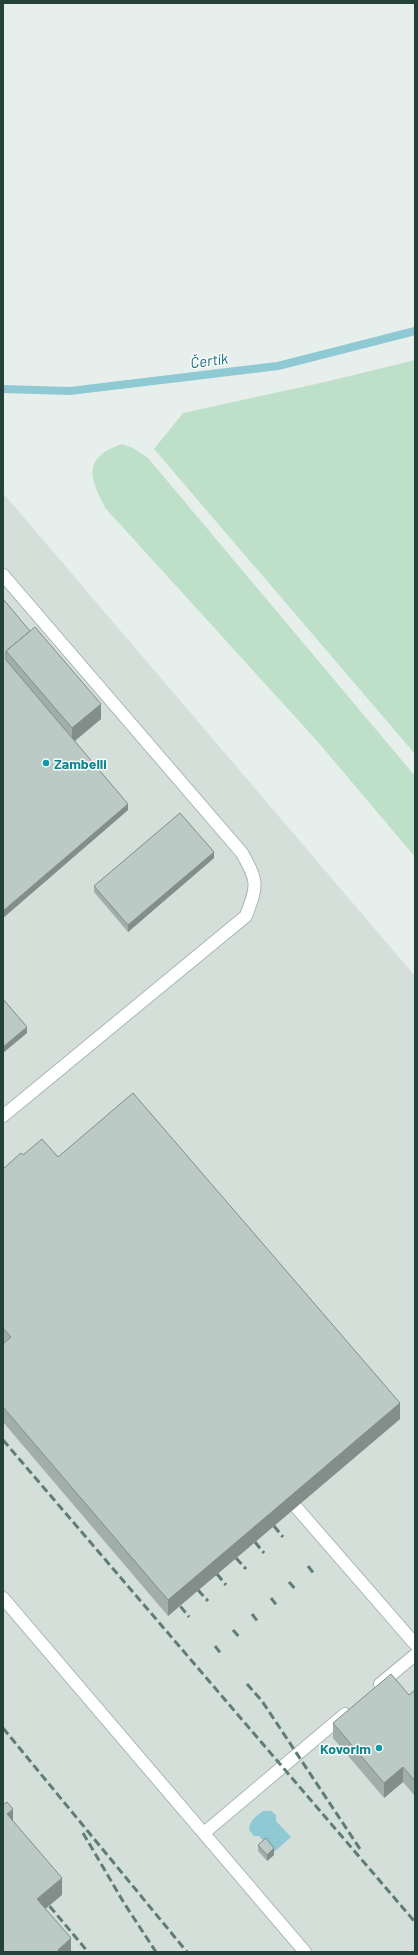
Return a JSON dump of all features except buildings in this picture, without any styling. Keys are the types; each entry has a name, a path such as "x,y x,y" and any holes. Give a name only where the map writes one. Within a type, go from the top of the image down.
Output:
{"lane":[{"path":"3,575 242,853 254,876 254,893 246,916 3,1116"},
{"path":"296,1507 415,1644"},
{"path":"3,1598 305,1952"},
{"path":"368,1694 415,1655"},
{"path":"204,1833 356,1704"}],"shaded area":[{"path":"3,493 415,976 415,1952 3,1952"}],"green space":[{"path":"415,360 415,754 154,449 183,413 325,382"},
{"path":"122,444 133,448 148,458 415,776 415,857 318,742 106,509 93,479 93,470 95,463 100,456"}],"water":[{"path":"263,1811 271,1811 276,1815 276,1821 291,1837 274,1852 259,1836 254,1836 249,1830 252,1821"}],"waterway":[{"name":"Čertík","path":"3,389 70,391 278,366 415,331"}],"railway":[{"path":"3,1440 415,1922"},
{"path":"274,1526 283,1537"},
{"path":"255,1542 264,1553"},
{"path":"236,1558 246,1569"},
{"path":"308,1566 315,1575"},
{"path":"217,1574 226,1585"},
{"path":"289,1582 297,1591"},
{"path":"198,1590 208,1601"},
{"path":"173,1597 189,1617"},
{"path":"271,1598 278,1607"},
{"path":"252,1614 259,1623"},
{"path":"233,1630 241,1639"},
{"path":"215,1646 222,1655"},
{"path":"247,1684 262,1701 362,1852"},
{"path":"3,1728 187,1952"},
{"path":"83,1833 124,1903 156,1952"},
{"path":"42,1897 88,1952"}],"place":[{"name":"Zambelli","path":"46,763"},
{"name":"Kovorim","path":"379,1748"}]}
